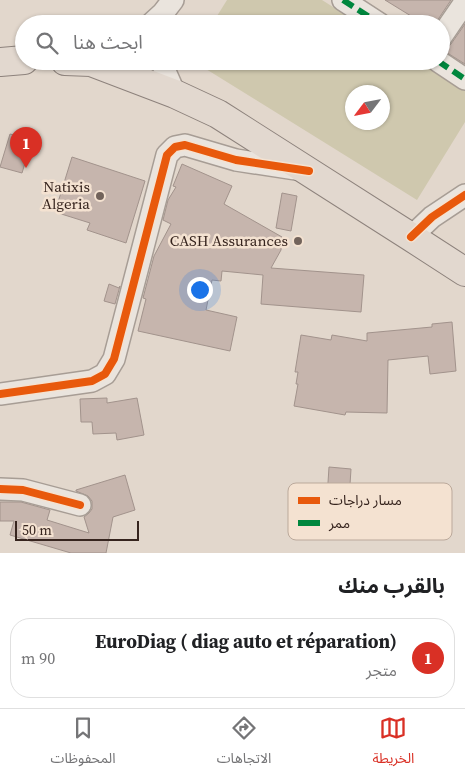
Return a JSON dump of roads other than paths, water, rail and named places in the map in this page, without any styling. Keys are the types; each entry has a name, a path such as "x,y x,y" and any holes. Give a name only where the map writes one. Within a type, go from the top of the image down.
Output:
{"main road":[{"path":"0,62 15,61"},
{"path":"106,70 174,94 218,114 465,272"}],"street":[{"path":"343,0 366,15"},
{"path":"450,24 465,2"},
{"path":"450,69 465,79"},
{"path":"164,70 174,94"},
{"path":"0,394 92,381 105,374 114,359 167,155 175,147 185,145 236,160 309,172"},
{"path":"411,237 432,217 465,194"},
{"path":"0,489 23,490 80,505"}],"place":[{"name":"EuroDiag ( diag auto et réparation)","path":"26,168"},
{"name":"Natixis Algeria","path":"100,196"},
{"name":"CASH Assurances","path":"298,241"}]}
